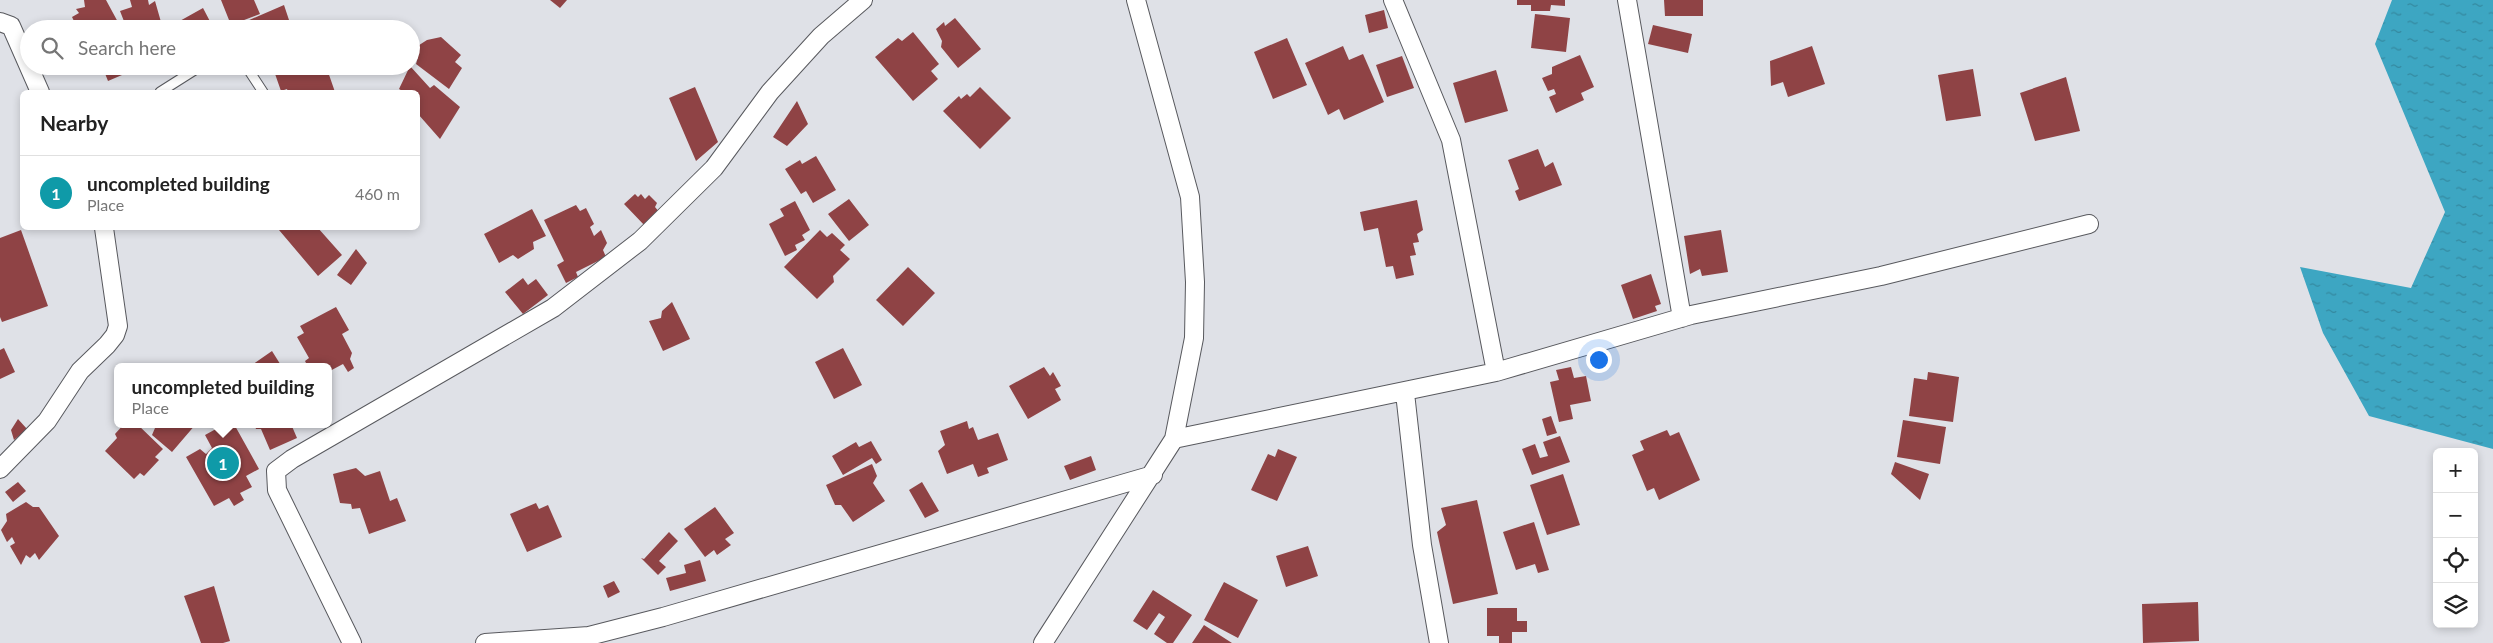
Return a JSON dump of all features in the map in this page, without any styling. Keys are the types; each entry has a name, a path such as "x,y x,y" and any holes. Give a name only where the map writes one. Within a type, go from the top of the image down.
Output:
{"street":[{"path":"352,643 277,490 276,471 292,459 552,308 640,240 714,168 770,92 821,36 863,0"},
{"path":"1043,643 1153,475 1174,439 1194,338 1195,282 1190,197 1136,0"},
{"path":"1393,0 1451,140 1496,372"},
{"path":"1627,0 1682,318"},
{"path":"0,22 11,26 20,46"},
{"path":"33,75 39,90"},
{"path":"1174,439 1405,393 1496,372 1682,318 1881,276 2089,224"},
{"path":"0,469 47,421 80,371 115,335 118,326 104,230"},
{"path":"1405,393 1422,545 1439,643"},
{"path":"485,643 589,636 664,617 1153,475"}],"lane":[{"path":"163,90 187,75"},
{"path":"252,75 262,90"}],"water":[{"path":"2392,0 2493,0 2493,449 2369,416 2323,333 2300,267 2411,288 2445,212 2375,44"}],"building":[{"path":"84,0 106,0 117,20 74,20 72,17 79,13 76,9 85,7"},
{"path":"130,0 148,0 149,5 155,1 160,20 124,20 120,11 132,7"},
{"path":"221,0 254,0 260,14 244,20 229,20"},
{"path":"550,0 567,0 560,8"},
{"path":"1517,0 1565,0 1565,6 1551,5 1550,11 1531,11 1531,5 1517,5"},
{"path":"1664,0 1703,0 1703,16 1665,16"},
{"path":"284,5 289,20 249,20"},
{"path":"203,8 209,20 182,20"},
{"path":"1384,10 1388,28 1369,33 1365,15"},
{"path":"1535,14 1570,18 1566,52 1531,48"},
{"path":"955,18 981,49 958,68 941,47 942,41 936,29 944,22 945,26"},
{"path":"1653,25 1692,34 1688,53 1648,44"},
{"path":"913,32 939,64 931,71 938,79 913,101 875,57 898,38 902,41"},
{"path":"441,37 461,55 455,62 462,68 449,89 420,67 420,44 427,40"},
{"path":"1287,38 1307,85 1273,99 1254,52"},
{"path":"1343,46 1349,60 1363,54 1384,102 1344,120 1339,109 1328,115 1305,63"},
{"path":"1812,46 1825,84 1788,97 1783,82 1771,86 1770,61"},
{"path":"1580,55 1594,87 1581,93 1584,100 1556,113 1549,97 1556,94 1554,89 1548,91 1542,78 1552,74 1552,67"},
{"path":"1402,56 1414,88 1387,97 1376,65"},
{"path":"1973,69 1981,116 1946,121 1938,75"},
{"path":"1496,70 1508,111 1465,123 1453,83"},
{"path":"106,75 122,75 108,81"},
{"path":"275,75 329,75 334,90 287,89 281,90"},
{"path":"406,75 418,75 430,88 434,85 460,107 440,139 420,116 420,90 399,89"},
{"path":"2066,77 2080,131 2035,141 2020,93"},
{"path":"695,87 718,142 696,161 669,98"},
{"path":"980,87 1011,118 980,149 943,111 959,96 961,99 967,94 970,97"},
{"path":"797,101 808,124 787,146 773,137"},
{"path":"1538,149 1545,167 1553,162 1562,185 1519,201 1515,191 1519,189 1508,160"},
{"path":"816,156 836,190 813,203 806,191 801,194 785,169 800,160 802,164"},
{"path":"635,194 638,197 641,194 645,199 649,195 657,203 655,207 660,213 646,227 624,204"},
{"path":"849,199 869,225 849,241 828,214"},
{"path":"1417,200 1423,230 1417,234 1419,242 1413,243 1416,255 1410,256 1414,275 1396,279 1393,266 1386,267 1378,228 1364,231 1360,212"},
{"path":"795,201 810,230 802,235 805,240 795,245 797,250 785,256 769,224 784,216 780,209"},
{"path":"576,205 580,211 586,208 594,224 590,227 594,236 601,230 607,243 603,250 606,257 576,272 578,277 566,283 557,265 564,261 544,220"},
{"path":"532,209 546,236 533,242 534,249 518,259 513,255 499,263 484,234"},
{"path":"21,230 48,306 2,322 0,317 0,238"},
{"path":"279,230 320,230 342,255 318,276"},
{"path":"820,230 827,237 832,233 845,245 840,250 850,259 833,276 834,282 817,299 784,267"},
{"path":"1721,230 1728,272 1702,276 1700,269 1690,274 1684,236"},
{"path":"356,249 367,263 351,285 337,275"},
{"path":"908,267 935,293 903,326 876,300"},
{"path":"1651,274 1661,304 1655,306 1657,311 1633,319 1621,285"},
{"path":"523,278 528,285 536,279 548,295 523,314 505,292"},
{"path":"672,302 690,339 663,351 649,321 661,318 662,311"},
{"path":"336,307 349,330 342,334 352,353 350,359 354,368 348,372 343,364 332,370 332,363 306,363 305,361 309,358 297,337 304,333 300,326"},
{"path":"4,348 15,372 0,379 0,350"},
{"path":"843,348 862,385 834,399 815,362"},
{"path":"272,351 280,363 255,363"},
{"path":"1044,367 1050,376 1053,372 1061,386 1055,389 1061,400 1028,419 1009,386"},
{"path":"1571,367 1574,378 1586,376 1591,401 1570,405 1573,419 1559,422 1550,382 1559,380 1556,370"},
{"path":"1928,372 1959,377 1953,422 1909,416 1914,378 1927,380"},
{"path":"1551,416 1557,433 1547,436 1542,419"},
{"path":"18,419 27,429 14,440 11,430"},
{"path":"1903,420 1946,427 1940,464 1897,457"},
{"path":"967,421 969,429 973,427 978,440 998,433 1008,460 987,468 989,473 978,477 973,464 947,474 938,451 945,445 940,431"},
{"path":"120,428 141,428 163,449 155,457 159,460 144,476 140,473 134,479 105,451 117,438 115,434"},
{"path":"155,428 193,428 172,452 152,435"},
{"path":"218,428 236,428 259,469 246,476 252,487 240,493 244,500 234,506 229,498 214,506 186,457 200,449 206,454 212,448 205,435"},
{"path":"293,428 297,438 270,450 261,429 256,429"},
{"path":"1667,430 1670,436 1679,432 1700,480 1659,500 1654,488 1647,491 1632,455 1644,450 1640,441"},
{"path":"1560,436 1570,462 1532,475 1522,449 1535,444 1540,458 1548,456 1543,442"},
{"path":"871,441 882,460 876,464 872,458 843,475 832,456 856,442 859,447"},
{"path":"1278,449 1297,457 1277,501 1251,490 1268,454 1275,457"},
{"path":"1091,456 1096,470 1070,480 1064,466"},
{"path":"1895,462 1929,474 1920,500 1891,474"},
{"path":"872,464 877,476 873,483 885,501 853,522 841,505 835,505 826,485"},
{"path":"356,468 365,476 380,471 390,501 397,498 406,521 369,534 360,508 352,509 351,504 340,503 333,474"},
{"path":"1563,474 1580,525 1547,535 1530,485"},
{"path":"18,482 26,491 13,502 5,492"},
{"path":"922,482 939,511 925,518 909,490"},
{"path":"1477,500 1498,594 1453,604 1437,532 1446,525 1441,508"},
{"path":"26,502 33,507 39,507 59,536 39,560 35,553 30,558 26,555 21,565 10,546 15,543 12,537 7,542 1,530 7,521 6,514"},
{"path":"536,503 539,509 548,505 562,537 527,552 510,514"},
{"path":"715,507 734,533 725,539 731,545 717,555 714,550 705,557 684,529"},
{"path":"1534,522 1549,570 1538,573 1535,564 1516,570 1503,532"},
{"path":"669,532 678,541 659,561 666,567 658,575 641,558 644,559"},
{"path":"1308,546 1318,576 1286,587 1276,556"},
{"path":"700,560 706,581 670,591 666,578 686,573 684,565"},
{"path":"614,581 620,592 608,598 603,586"},
{"path":"1224,582 1258,600 1238,638 1204,620"},
{"path":"214,586 230,641 223,643 201,643 184,596"},
{"path":"1153,590 1192,615 1173,643 1167,643 1154,634 1165,617 1159,613 1147,630 1133,621"},
{"path":"2198,602 2199,641 2143,643 2142,604"},
{"path":"1487,608 1517,608 1517,621 1527,621 1527,632 1512,632 1512,643 1499,643 1499,636 1487,636"},
{"path":"1204,625 1232,643 1192,643"}],"place":[{"name":"uncompleted building","path":"223,463"}]}
